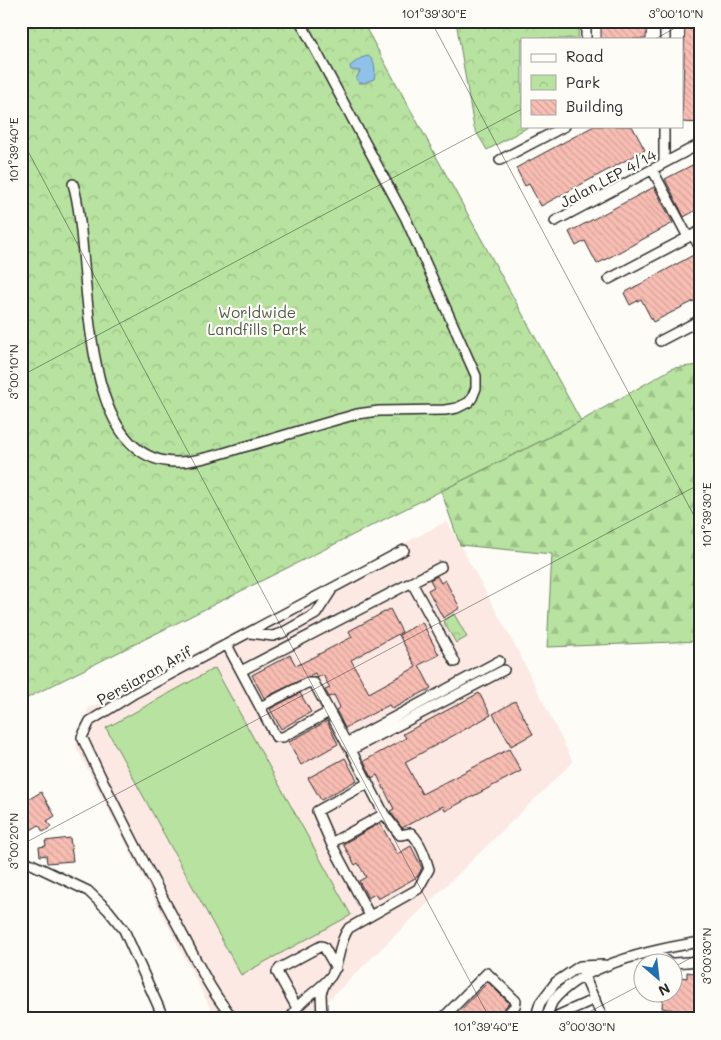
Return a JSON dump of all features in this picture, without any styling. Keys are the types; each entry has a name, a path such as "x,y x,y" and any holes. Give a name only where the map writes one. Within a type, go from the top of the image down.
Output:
{"street":[{"path":"73,184 78,200 82,226 84,282 96,363 105,399 126,436 150,457 178,462 218,454 357,414 379,411 452,410 469,402 475,394 476,376 452,320 406,219 300,21"},
{"path":"586,21 586,38"},
{"path":"665,21 665,38"},
{"path":"500,160 561,128"},
{"path":"664,128 664,163"},
{"name":"Jalan LEP 4/14","path":"555,221 700,144"},
{"path":"652,169 700,248"},
{"path":"608,279 693,235"},
{"path":"660,341 700,320"},
{"name":"Persiaran Arif","path":"234,1019 208,984 145,866 82,737 90,722 135,693 404,550"},
{"path":"241,671 441,567"},
{"path":"412,583 455,662"},
{"path":"250,633 273,636 282,633 316,614 332,589"},
{"path":"227,645 276,737 283,737 329,712"},
{"path":"349,747 499,661"},
{"path":"349,747 504,670"},
{"path":"260,707 307,683 314,682 384,814 400,836 411,833 416,838 424,852 429,869 418,889 349,928 343,935 336,968 325,982 297,1008 291,1019"},
{"path":"368,782 318,811 331,842 370,916"},
{"path":"331,842 384,814"},
{"path":"21,859 88,891 108,910 124,930 164,1019"},
{"path":"546,1019 552,1003 564,989 606,965 656,951 700,942"},
{"path":"297,1008 278,972 280,968 321,946 324,947 336,968"},
{"path":"684,962 700,961"},
{"path":"534,1019 540,1003 556,982 580,966 606,965"},
{"path":"580,966 603,1019"},
{"path":"442,1019 487,973 516,1000 515,1006 503,1019"},
{"path":"322,1019 322,993 325,982"},
{"path":"557,1019 559,1015 595,999"}],"shaded area":[{"path":"447,521 519,653 573,762 309,1019 216,1019 76,747 88,709"}],"green space":[{"name":"Worldwide Landfills Park","path":"21,21 362,21 581,421 21,701"},
{"path":"456,21 579,21 578,38 521,38 521,128 526,128 487,150 474,128"},
{"path":"700,365 700,641 547,647 552,554 460,545 441,491 581,421 673,368"},
{"path":"454,614 467,637 456,643 443,621"},
{"path":"215,668 351,915 241,975 106,728"}],"water":[{"path":"368,56 374,66 374,79 359,83 356,79 360,71 351,70 350,66 361,58"}],"building":[{"path":"601,21 647,21 646,38 601,38"},
{"path":"685,21 700,21 700,123 684,122"},
{"path":"590,128 633,128 645,150 541,206 529,184 525,186 516,168"},
{"path":"700,161 700,208 684,217 665,179"},
{"path":"654,187 673,223 597,264 585,241 576,246 569,232"},
{"path":"697,253 700,254 700,298 653,322 641,299 630,305 624,293"},
{"path":"437,576 441,583 445,580 460,608 443,618 428,590 434,587 430,580"},
{"path":"390,609 402,632 351,660 369,693 416,667 399,635 422,622 439,655 419,665 431,688 392,709 389,705 345,728 336,710 340,707 334,695 329,697 325,690 330,688 323,675 317,678 315,673 264,698 252,675 290,655 296,666 352,637 349,631"},
{"path":"300,693 311,712 281,729 270,709"},
{"path":"479,693 491,715 405,762 422,794 509,749 521,771 445,811 443,806 402,828 390,811 394,809 377,775 372,778 364,761 406,738 403,734"},
{"path":"515,701 533,734 511,746 493,714"},
{"path":"327,721 338,744 301,765 289,742"},
{"path":"345,758 357,780 321,800 308,778"},
{"path":"41,792 55,816 47,821 51,827 43,832 39,825 21,836 21,816 24,814 21,804"},
{"path":"380,823 397,854 411,846 422,868 417,877 378,899 375,894 368,898 359,881 366,877 358,863 355,865 343,844"},
{"path":"70,838 73,861 47,863 46,855 40,856 39,847 46,846 45,841"},
{"path":"687,972 700,974 700,1015 662,1008 662,1002 684,1002 684,978 687,978"},
{"path":"488,982 509,1003 494,1019 452,1019"}]}
